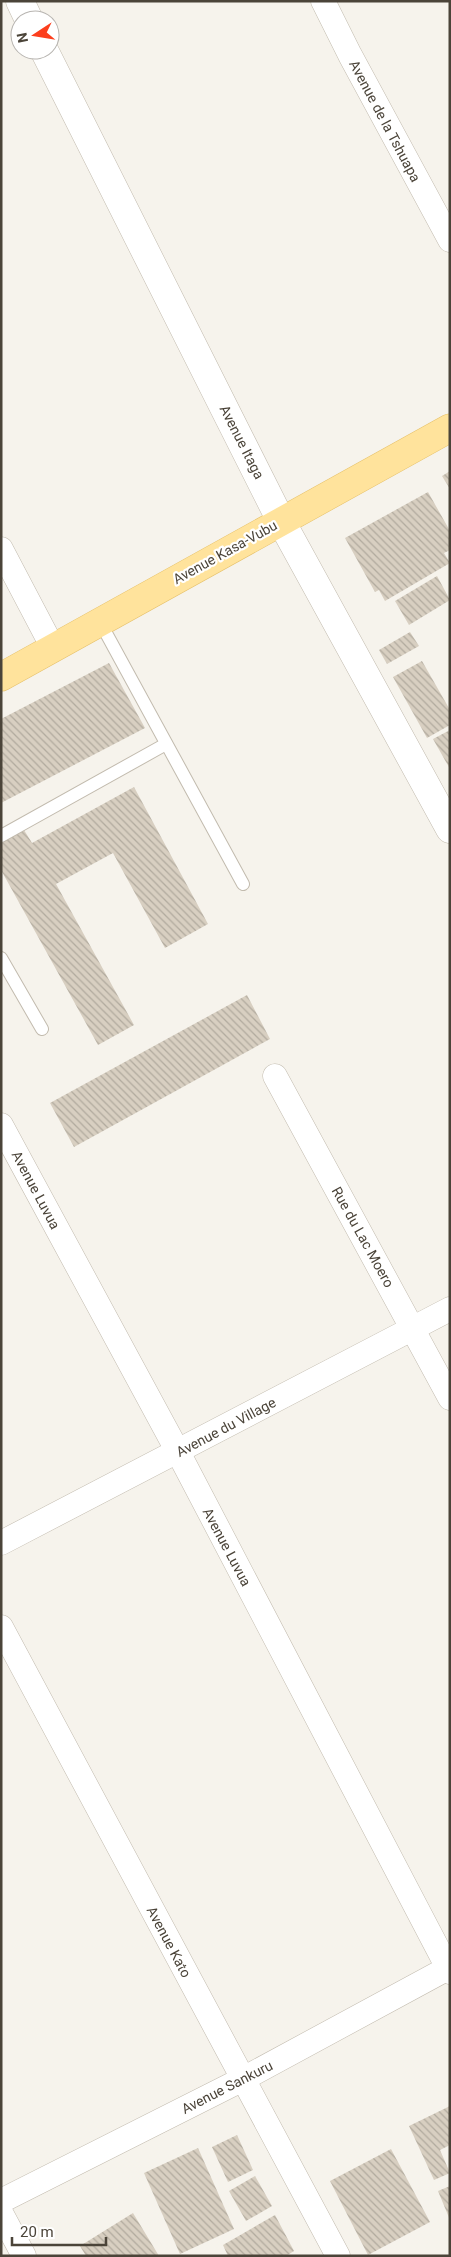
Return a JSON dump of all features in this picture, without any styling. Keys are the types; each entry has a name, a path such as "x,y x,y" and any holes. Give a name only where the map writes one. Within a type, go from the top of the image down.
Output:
{"main road":[{"name":"Avenue Kasa-Vubu","path":"1,677 281,520 450,428"}],"street":[{"name":"Avenue de la Tshuapa","path":"323,1 354,64 450,240"},
{"name":"Avenue Itaga","path":"49,60 281,520 450,830"},
{"path":"1,549 52,648"},
{"name":"Rue du Lac Moero","path":"275,1076 450,1398"},
{"name":"Avenue Luvua","path":"1,1124 178,1452 449,1969"},
{"name":"Avenue du Village","path":"1,1543 450,1309"},
{"name":"Avenue Kato","path":"1,1627 338,2256"},
{"name":"Avenue Sankuru","path":"1,2201 243,2080 449,1969"},
{"path":"1,2213 24,2256"}],"lane":[{"path":"100,622 243,884"},
{"path":"1,836 166,744"},
{"path":"1,958 42,1029"}],"building":[{"path":"450,471 450,489 442,476"},
{"path":"428,492 450,531 450,550 444,553 450,563 385,601 379,590 375,592 345,538"},
{"path":"437,576 450,600 409,625 395,601"},
{"path":"410,632 419,646 387,664 379,650"},
{"path":"422,661 450,710 450,725 427,738 393,677"},
{"path":"109,663 145,728 1,803 1,719"},
{"path":"450,730 450,769 433,739"},
{"path":"134,787 208,924 165,948 113,853 56,884 134,1025 98,1045 1,870 1,843 24,830 32,843"},
{"path":"247,995 270,1039 74,1147 50,1103"},
{"path":"450,2106 450,2145 440,2150 450,2173 434,2180 409,2126"},
{"path":"237,2135 253,2170 228,2182 212,2147"},
{"path":"198,2148 234,2229 180,2254 144,2173"},
{"path":"391,2149 430,2222 368,2255 330,2181"},
{"path":"255,2176 272,2206 246,2221 229,2191"},
{"path":"450,2186 450,2220 438,2191"},
{"path":"133,2213 159,2256 86,2256 80,2246"},
{"path":"275,2215 294,2251 286,2256 228,2256 223,2245"}]}
